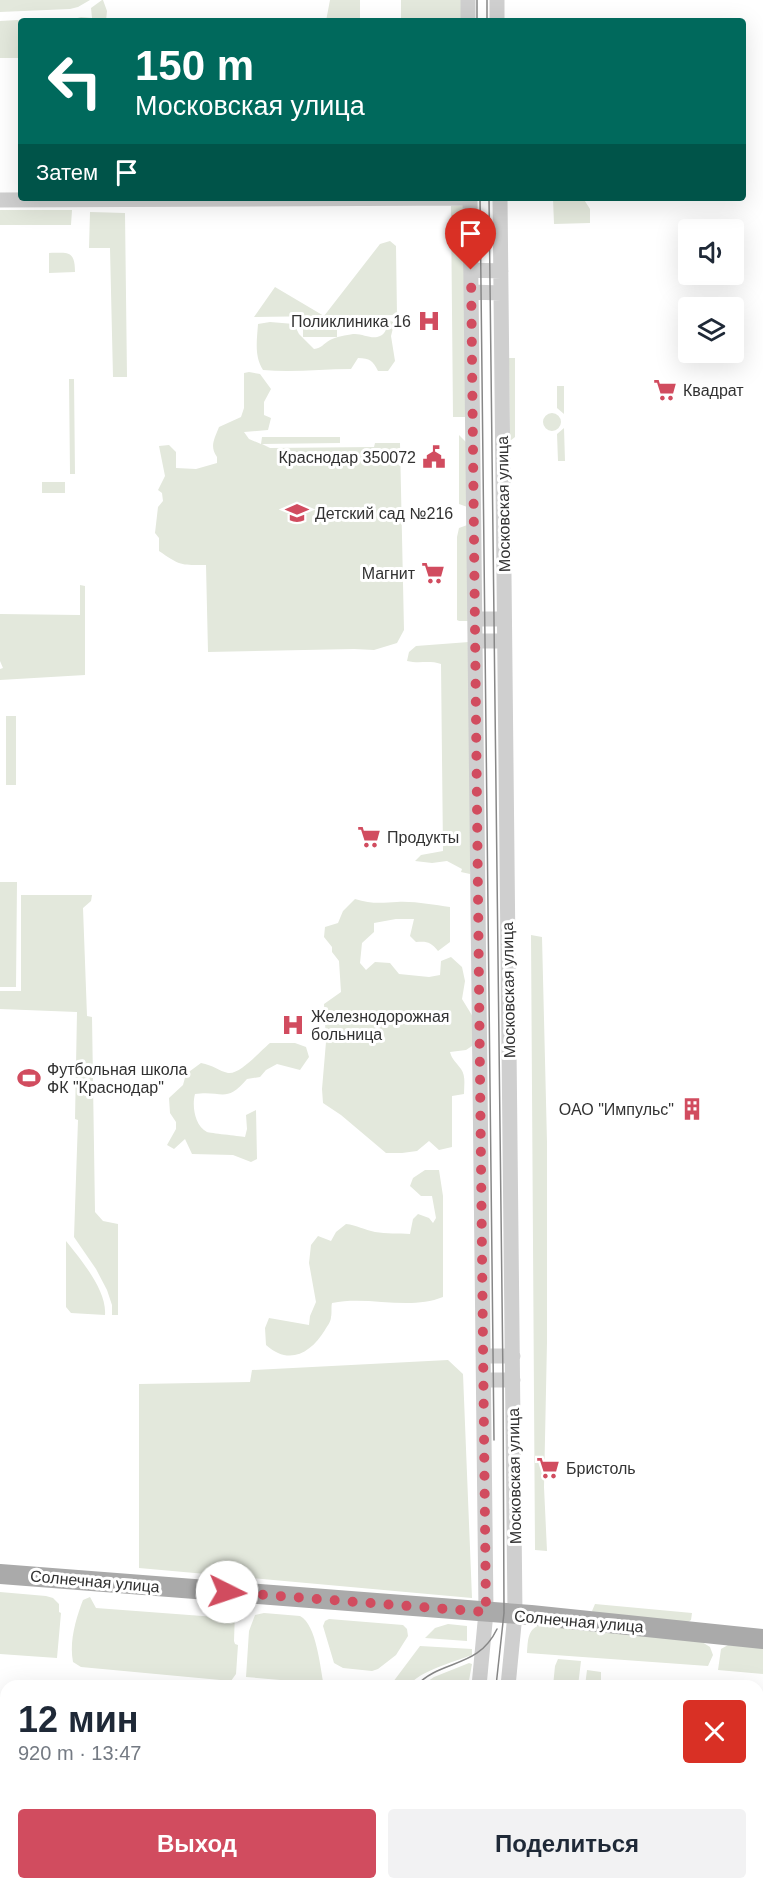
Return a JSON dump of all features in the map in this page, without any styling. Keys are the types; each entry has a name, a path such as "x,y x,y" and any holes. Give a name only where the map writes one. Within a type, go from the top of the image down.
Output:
{"main road":[{"name":"Солнечная улица","path":"0,1574 515,1614 763,1639"}],"street":[{"path":"468,0 468,18"},
{"path":"496,0 497,18"},
{"path":"0,200 18,200"},
{"name":"Московская улица","path":"470,201 486,1612 480,1680"},
{"name":"Московская улица","path":"500,201 515,1614 509,1680"},
{"path":"471,270 501,271"},
{"path":"471,292 501,293"},
{"path":"475,619 504,619"},
{"path":"475,641 504,641"},
{"path":"483,1356 513,1356"},
{"path":"484,1380 513,1380"}],"shaded area":[{"path":"0,0 90,0 70,9 0,12"},
{"path":"103,0 107,11 106,18 92,18 91,8"},
{"path":"330,0 360,0 360,18 327,18"},
{"path":"401,0 463,0 464,18 401,18"},
{"path":"18,20 18,58 0,58 0,21"},
{"path":"553,201 585,201 590,209 590,223 554,224"},
{"path":"451,206 466,206 469,417 453,417"},
{"path":"0,210 72,210 71,225 0,225"},
{"path":"90,212 125,213 127,377 113,377 110,248 89,248"},
{"path":"390,241 396,246 397,315 254,317 275,287 324,316 380,244"},
{"path":"49,253 72,256 75,272 49,273"},
{"path":"303,319 337,319 337,337 303,337"},
{"path":"389,320 393,322 391,336 395,361 388,371 378,371 371,361 362,358 358,358 351,369 285,371 263,370 258,359 258,324 270,322 294,324 299,334 314,349 332,339 344,336 356,334 380,336 385,332"},
{"path":"509,358 515,358 515,437 510,441"},
{"name":"Детский сад №216","path":"244,373 260,374 271,389 264,402 264,415 271,418 268,430 244,432 249,439 261,444 262,437 340,437 340,443 262,444 270,448 374,447 375,443 400,443 404,630 397,643 374,650 208,652 206,565 181,564 159,551 159,538 155,533 158,507 163,501 162,493 158,490 165,476 159,446 169,445 176,452 176,468 196,469 217,463 213,449 214,438 219,427 241,417 244,408"},
{"path":"69,379 74,379 75,474 70,474"},
{"path":"557,386 564,386 564,414 557,408"},
{"path":"552,413 558,416 561,422 558,428 552,431 546,428 543,422 546,416"},
{"path":"564,428 565,461 558,461 557,434"},
{"path":"459,435 469,445 470,508 459,504"},
{"path":"42,482 65,482 65,493 42,493"},
{"path":"470,524 468,621 459,621 457,620 457,537 459,528"},
{"path":"80,585 85,586 85,675 0,680 0,669 3,668 0,661 0,614 80,615"},
{"path":"469,642 472,856 470,874 461,872 462,869 447,861 432,863 415,861 421,855 443,851 441,664 407,661 409,652 416,646"},
{"path":"6,716 16,716 16,785 6,785"},
{"path":"0,882 17,882 16,987 0,987"},
{"path":"21,895 92,895 91,901 83,908 87,1016 92,1017 95,1212 103,1221 118,1224 118,1315 112,1315 112,1305 107,1290 74,1237 78,1120 75,1119 77,1012 0,1009 0,991 21,991"},
{"path":"355,899 381,903 410,902 450,907 450,942 438,951 431,944 416,942 410,936 414,919 396,919 374,923 374,932 362,943 360,963 366,970 375,962 390,963 399,974 429,977 440,975 441,961 451,957 462,967 465,981 462,999 473,1017 475,1044 466,1050 450,1052 463,1072 464,1081 464,1094 452,1096 452,1147 439,1150 429,1141 417,1151 386,1153 323,1103 326,1042 324,1004 341,992 339,961 324,937 325,927 338,923 343,911"},
{"path":"531,935 542,937 547,1142 544,1487 547,1551 535,1550"},
{"path":"270,1043 295,1043 306,1047 309,1057 300,1070 277,1064 266,1070 260,1077 247,1079 240,1087 228,1094 195,1094 194,1099 197,1120 207,1132 245,1137 246,1115 256,1110 257,1159 251,1162 233,1155 192,1154 185,1139 174,1149 167,1145 176,1129 176,1122 170,1113 169,1098 183,1085 186,1074 201,1063 233,1073"},
{"path":"425,1170 439,1170 443,1196 443,1297 416,1303 346,1301 332,1303 329,1324 313,1345 306,1350 291,1356 283,1355 266,1345 265,1328 269,1318 309,1325 316,1302 309,1263 311,1245 318,1236 331,1241 336,1232 346,1224 375,1232 410,1234 413,1219 418,1214 429,1218 433,1223 436,1218 432,1196 421,1196 410,1186 413,1178"},
{"path":"66,1241 97,1286 105,1305 105,1315 71,1313 66,1307"},
{"path":"448,1360 463,1374 472,1598 139,1568 139,1384 250,1382 252,1370"},
{"path":"0,1592 46,1596 53,1598 59,1604 61,1613 57,1658 0,1654"},
{"path":"90,1597 96,1608 229,1618 230,1610 235,1611 234,1641 238,1645 236,1674 232,1680 220,1680 81,1667 73,1662 72,1654 76,1622 83,1600"},
{"path":"595,1604 692,1613 691,1620 688,1622 594,1614 592,1611"},
{"path":"264,1613 300,1616 306,1621 314,1637 323,1680 246,1677 249,1631 255,1615"},
{"path":"329,1619 403,1625 407,1629 408,1636 396,1655 378,1669 372,1671 343,1668 334,1663 323,1626"},
{"path":"448,1624 467,1626 467,1641 425,1638 435,1628"},
{"path":"540,1625 702,1642 710,1647 713,1655 708,1666 527,1653 530,1633"},
{"path":"728,1645 763,1648 763,1674 718,1670 721,1649"},
{"path":"420,1646 472,1649 472,1655 429,1671 414,1680 394,1680"},
{"path":"558,1659 581,1661 579,1680 554,1680"},
{"path":"469,1663 472,1664 469,1680 430,1680"},
{"path":"587,1670 601,1672 601,1680 586,1680"}],"tram line":[{"path":"477,0 477,18"},
{"path":"487,0 487,18"},
{"path":"480,201 494,1440"},
{"path":"489,201 503,1380 504,1613 497,1680"},
{"path":"423,1680 480,1651 497,1629"}],"place":[{"name":"Поликлиника 16","path":"429,321"},
{"name":"Квадрат","path":"665,390"},
{"name":"Краснодар 350072","path":"434,457"},
{"name":"Детский сад №216","path":"297,513"},
{"name":"Магнит","path":"433,573"},
{"name":"Продукты","path":"369,837"},
{"name":"Железнодорожная больница","path":"293,1025"},
{"name":"Футбольная школа ФК \"Краснодар\"","path":"29,1078"},
{"name":"ОАО \"Импульс\"","path":"692,1109"},
{"name":"Бристоль","path":"548,1468"}],"route":[{"path":"227,1592 486,1612 471,270"}]}
